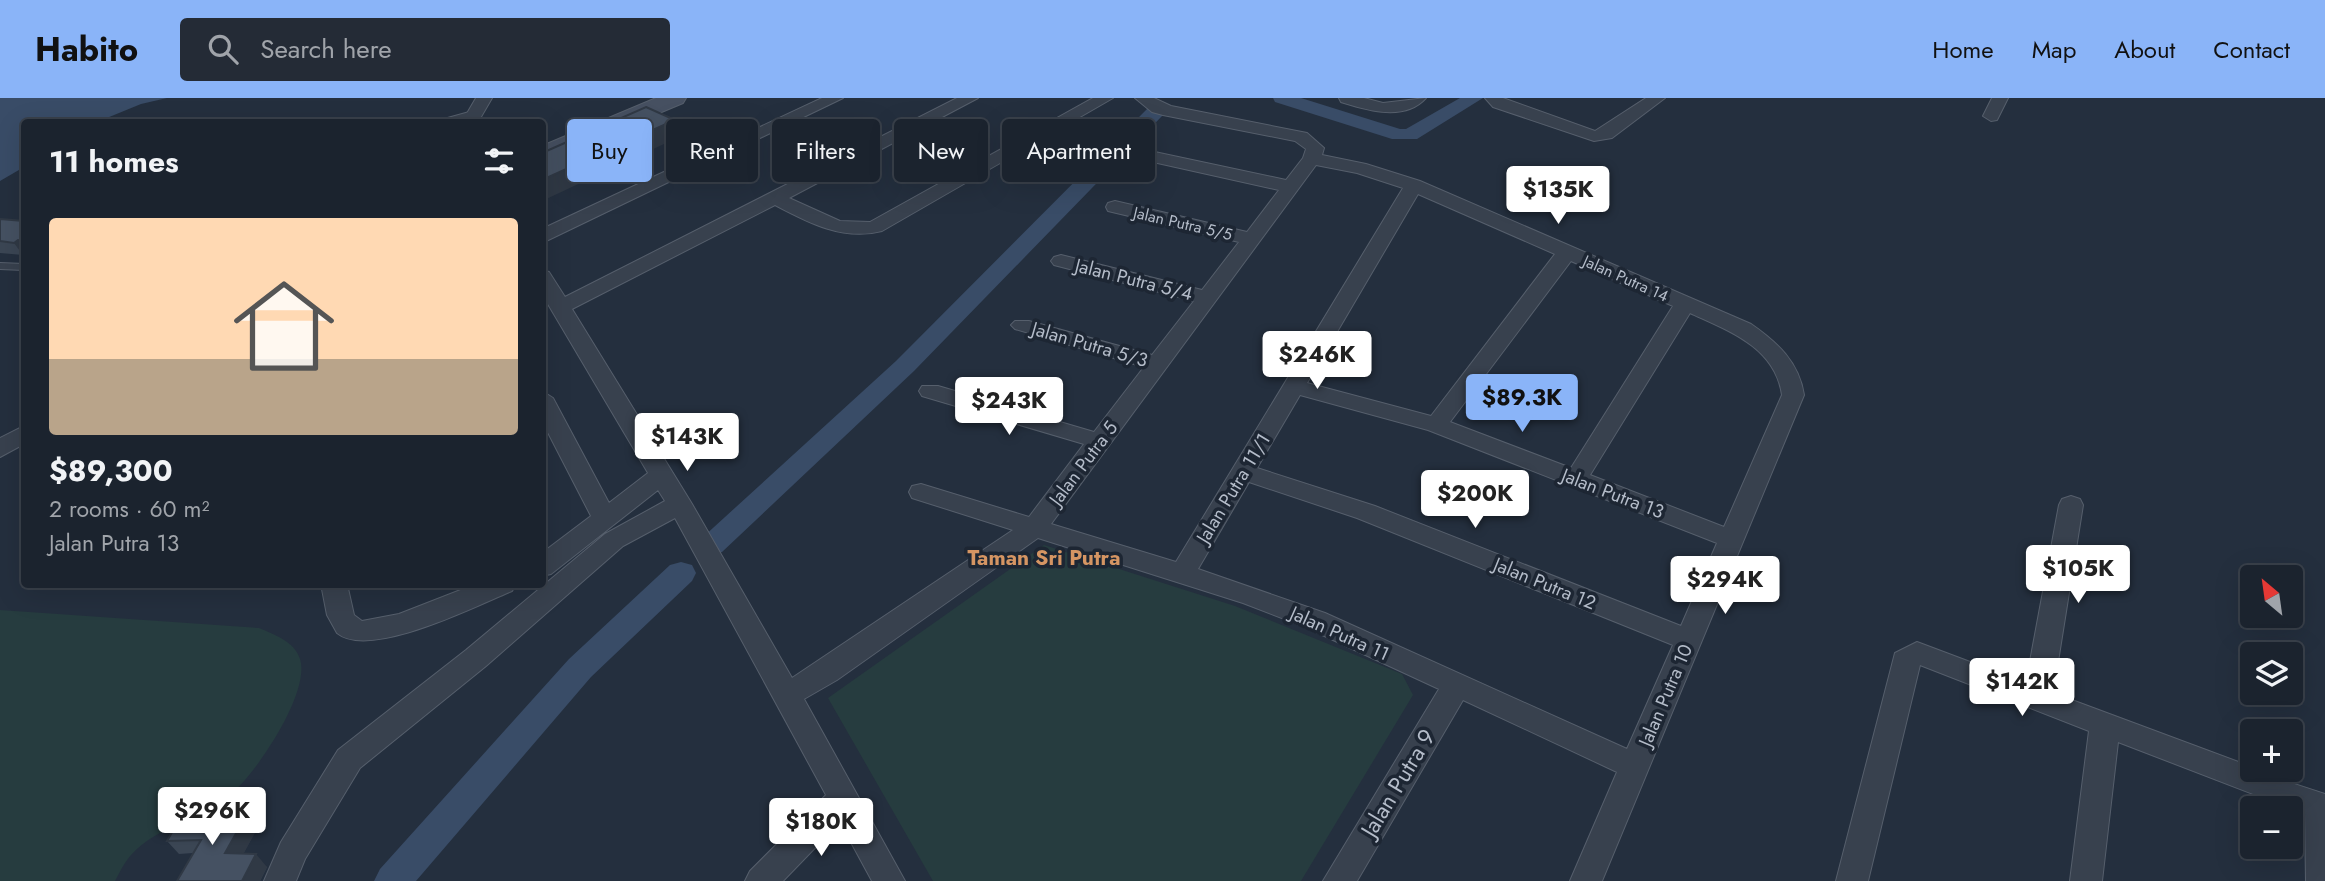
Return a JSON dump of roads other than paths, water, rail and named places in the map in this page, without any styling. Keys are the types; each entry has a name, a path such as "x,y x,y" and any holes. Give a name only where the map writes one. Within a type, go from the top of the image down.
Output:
{"main road":[{"path":"546,153 675,98"}],"street":[{"path":"471,118 484,98"},
{"path":"546,235 835,98"},
{"path":"888,881 788,695 680,504 550,293 776,198 970,98"},
{"path":"776,198 830,225 850,230 875,227 1105,98"},
{"path":"1143,98 1158,108 1169,111 1301,137 1315,148 1312,159"},
{"path":"1347,98 1388,110 1418,98"},
{"path":"1490,99 1599,136 1657,98"},
{"path":"1991,116 2000,98"},
{"path":"1155,157 1291,187"},
{"name":"Jalan Putra 14","path":"1312,159 1360,168 1414,185 1743,329 1776,354"},
{"name":"Jalan Putra 5","path":"788,695 827,672 1033,529 1312,159"},
{"name":"Jalan Putra 11/1","path":"1182,574 1414,185"},
{"name":"Jalan Putra 5/5","path":"1115,207 1252,239"},
{"path":"1436,425 1567,252"},
{"name":"Jalan Putra 5/4","path":"1061,261 1208,298"},
{"path":"1576,479 1685,304"},
{"name":"Jalan Putra 5/3","path":"1022,325 1158,364"},
{"name":"Jalan Putra 10","path":"1586,881 1793,395 1790,377 1776,354"},
{"name":"Jalan Putra 13","path":"1294,386 1436,425 1731,539"},
{"path":"930,391 1099,441"},
{"path":"546,406 605,519"},
{"path":"0,449 21,436"},
{"name":"Jalan Putra 12","path":"1243,472 1366,512 1689,640"},
{"path":"546,564 662,475"},
{"name":"Jalan Putra 11","path":"921,492 1252,596 1315,620 1635,766"},
{"path":"280,881 292,852 349,759 476,658 614,540 680,504"},
{"path":"2038,697 2071,505"},
{"path":"335,588 344,622 349,629 360,632 390,628 489,588"},
{"path":"1852,881 1908,657 1926,653 2323,807 2322,881"},
{"name":"Jalan Putra 9","path":"1339,881 1457,685"},
{"path":"2086,881 2105,723"},
{"path":"761,881 843,798"}],"lane":[{"path":"0,266 21,267"}],"water":[{"path":"0,98 167,98 141,104 104,119 21,119 21,169 0,181"}],"waterway":[{"path":"1282,98 1399,135 1410,135 1474,98"},
{"path":"712,545 905,366 1156,111"},
{"path":"393,881 580,668 681,573"}],"district":[{"name":"Taman Sri Putra","path":"1044,558"}]}
